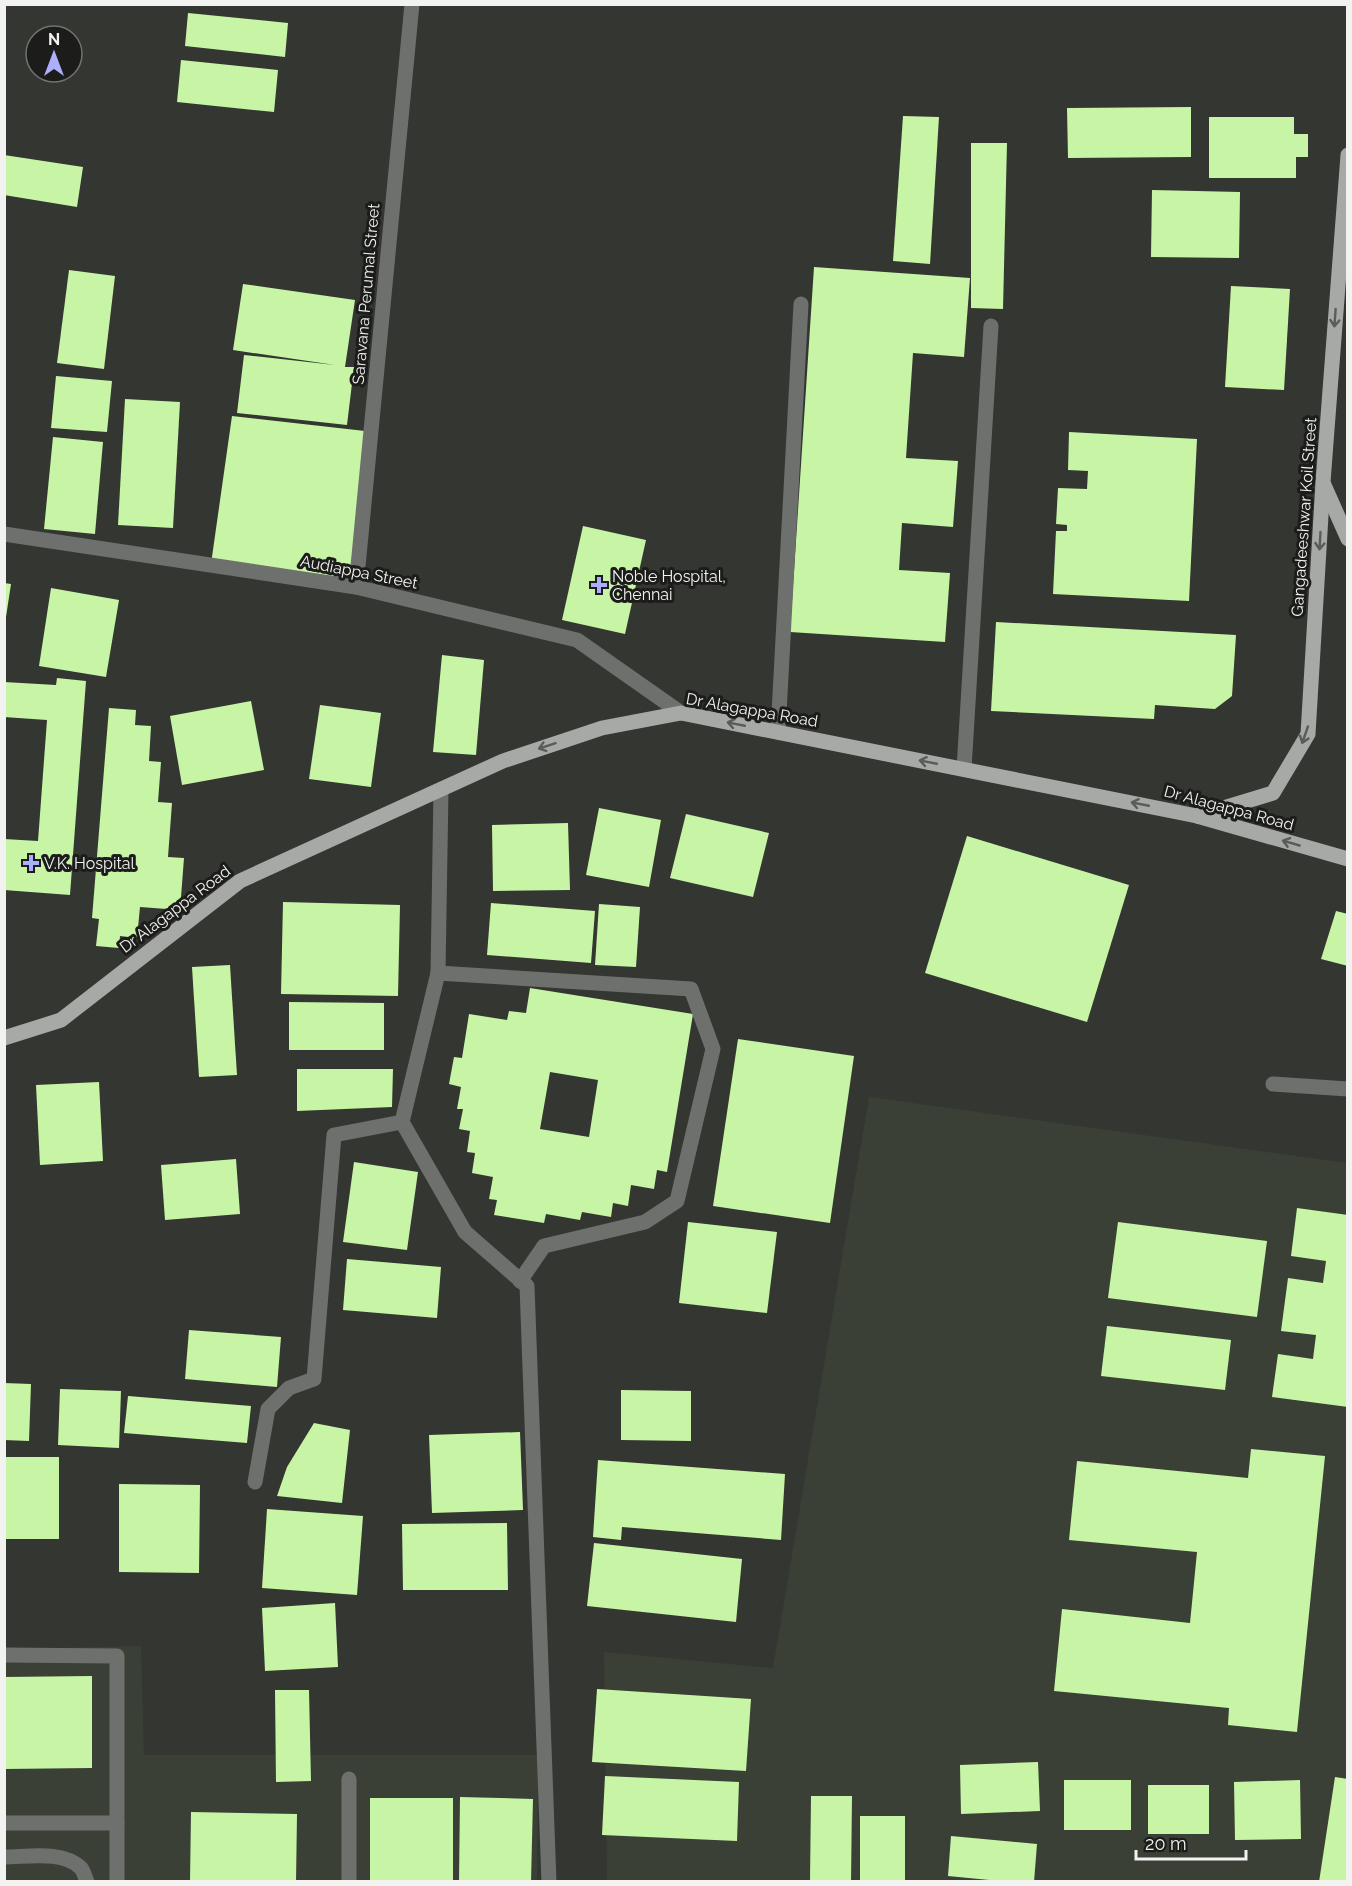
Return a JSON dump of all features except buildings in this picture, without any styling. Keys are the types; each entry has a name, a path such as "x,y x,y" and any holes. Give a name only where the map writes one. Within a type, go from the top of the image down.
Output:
{"main road":[{"name":"Gangadeeshwar Koil Street","path":"1197,816 1273,793 1308,734 1323,483 1347,155"},
{"path":"1323,483 1347,539"},
{"name":"Dr Alagappa Road","path":"4,1038 61,1020 240,881 502,761 602,728 681,713 1197,816 1347,859"}],"street":[{"name":"Saravana Perumal Street","path":"356,587 412,4"},
{"path":"778,732 801,304"},
{"path":"964,769 991,326"},
{"name":"Audiappa Street","path":"4,534 356,587 577,640 681,713"},
{"path":"441,790 438,973 402,1122 465,1232 527,1286 549,1881"},
{"path":"438,973 692,989 713,1049 677,1201 645,1222 544,1246 520,1281"},
{"path":"1273,1084 1347,1089"},
{"path":"255,1482 268,1409 289,1388 314,1379 334,1135 402,1122"},
{"path":"4,1655 117,1656 117,1881"},
{"path":"349,1779 349,1881"},
{"path":"4,1823 117,1823"},
{"path":"4,1857 57,1856 72,1862 82,1870 87,1881"}],"shaded area":[{"path":"869,1097 1347,1163 1347,1881 607,1881 604,1652 773,1668"},
{"path":"141,1646 144,1755 538,1755 537,1881 5,1881 4,1649"}],"place":[{"name":"Noble Hospital, Chennai","path":"599,585"},
{"name":"V.K. Hospital","path":"31,863"}]}
